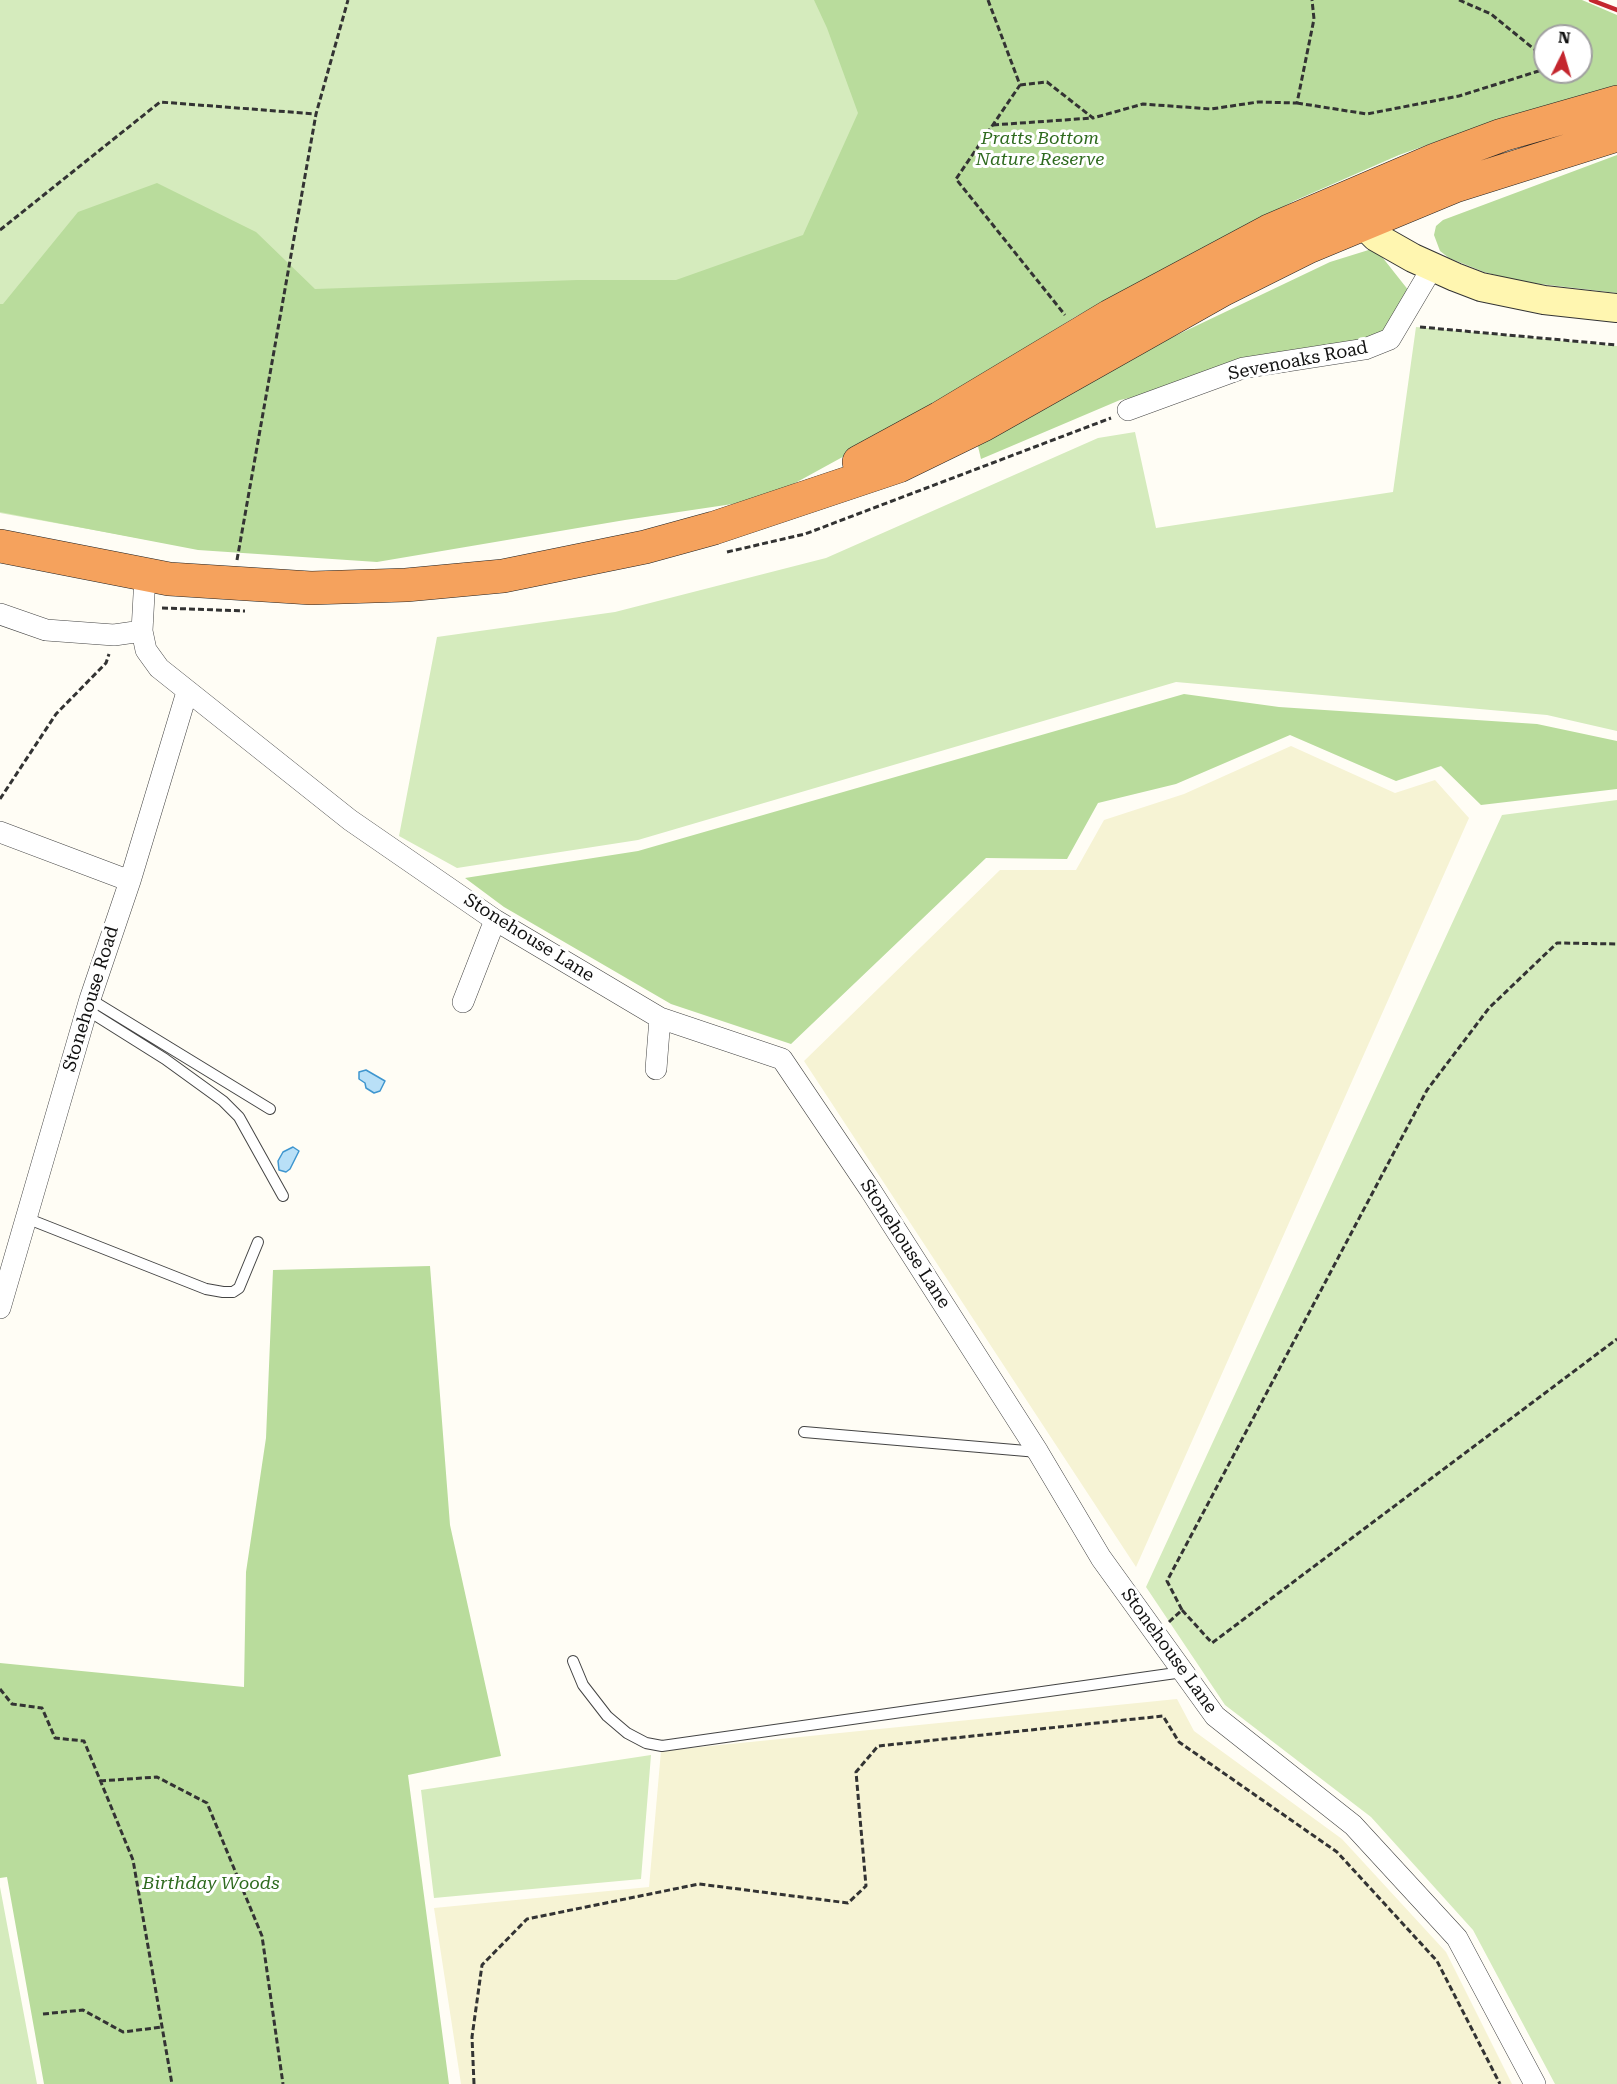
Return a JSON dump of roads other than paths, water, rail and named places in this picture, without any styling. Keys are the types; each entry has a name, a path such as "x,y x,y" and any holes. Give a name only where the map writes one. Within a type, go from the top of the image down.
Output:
{"highway":[{"path":"800,497 1129,305 1237,247 1332,202 1502,135 1617,102"},
{"path":"0,546 145,576 237,585 321,588 406,585 503,576 645,547 714,528 800,497 882,472 929,452 1039,394 1224,289 1366,221 1501,170 1617,135"}],"street":[{"path":"1332,202 1356,205 1363,211 1368,229 1376,237 1432,268 1482,287 1512,294 1617,308"},
{"name":"Sevenoaks Road","path":"1128,411 1243,368 1365,349 1390,339 1432,268"},
{"name":"Stonehouse Lane","path":"145,576 142,631 151,658 187,692 350,820 495,920 660,1018 782,1059 872,1191 1038,1452 1101,1558 1215,1716 1353,1825 1457,1938 1535,2084"},
{"path":"0,614 46,630 114,635 142,631"},
{"name":"Stonehouse Road","path":"0,1308 88,1004 129,881 187,692"},
{"path":"0,832 129,881"},
{"path":"463,1002 495,920"},
{"path":"656,1069 660,1018"}],"lane":[{"path":"88,1004 270,1109"},
{"path":"88,1004 223,1101 240,1117 282,1196"},
{"path":"26,1218 206,1289 224,1292 233,1292 239,1288 258,1242"},
{"path":"804,1432 1038,1452"},
{"path":"573,1660 583,1685 607,1716 627,1733 646,1743 663,1746 1183,1672"}],"water":[{"path":"366,1070 385,1081 380,1091 374,1093 366,1088 365,1083 359,1079 359,1072"},
{"path":"293,1147 299,1151 290,1169 286,1172 279,1170 278,1161 283,1152"}],"railway":[{"path":"1591,0 1617,10"}],"park label":[{"name":"Pratts Bottom Nature Reserve","path":"1040,149"},
{"name":"Birthday Woods","path":"211,1884"}]}
